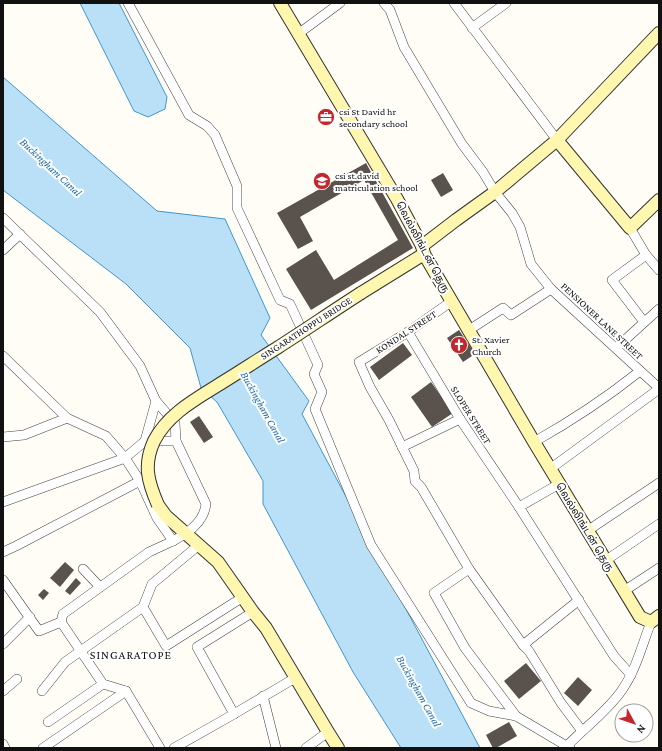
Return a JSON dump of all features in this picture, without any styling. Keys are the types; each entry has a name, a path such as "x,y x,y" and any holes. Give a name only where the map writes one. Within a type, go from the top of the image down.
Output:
{"main road":[{"path":"280,3 288,16"},
{"path":"423,250 456,220 495,192 557,140 659,33"},
{"name":"வெல்லிங்டன் தெரு","path":"298,34 397,199 423,250 452,301 587,531 640,617 655,619"},
{"path":"557,140 630,228 659,200"},
{"name":"SINGARATHOPPU BRIDGE","path":"338,748 294,678 266,628 218,562 166,516 158,505 150,487 147,471 149,455 154,440 176,413 423,250"}],"street":[{"path":"128,3 189,115 207,126 215,135 222,149 237,186 238,208 280,300 290,304 318,365 314,374 322,392 316,408 371,545 471,703 489,711 516,716 568,747 582,731 604,711 621,691 631,675 655,619"},
{"path":"288,16 298,34 340,3"},
{"path":"384,3 390,10 404,47 462,144 483,172 495,192 512,213 520,228 531,264 551,289"},
{"path":"454,3 557,140"},
{"path":"472,28 506,3"},
{"path":"3,218 100,312 140,366 156,401 175,423 176,441 206,504 205,512 198,523 186,534 149,552 63,614 61,622 103,684 126,691 160,748"},
{"path":"630,228 646,254 659,270"},
{"path":"3,250 20,234"},
{"path":"644,322 612,280 646,254"},
{"name":"PENSIONER LANE STREET","path":"469,330 504,308 511,315 551,289 659,389 550,468"},
{"name":"KONDAL STREET","path":"402,447 389,420 370,387 359,362 408,332 452,301"},
{"path":"616,348 659,309"},
{"name":"SLOPER STREET","path":"408,332 460,419 519,507 614,656 631,675"},
{"path":"3,356 67,418 106,436 125,458 140,481 156,518 173,541"},
{"name":"PENSIONER LANE STREET","path":"534,442 571,421 608,396 640,371"},
{"path":"3,502 125,458 145,441 156,401"},
{"path":"3,436 24,435 67,418"},
{"path":"460,419 402,447 414,471 415,481 421,487 469,569 523,646 529,651 561,703 582,731"},
{"path":"145,441 176,441"},
{"path":"3,552 140,481"},
{"path":"519,507 559,484"},
{"path":"587,531 659,484"},
{"path":"606,561 659,524"},
{"path":"42,691 65,662 143,607 152,584 199,545"},
{"path":"624,591 659,568"},
{"path":"83,569 100,587"},
{"path":"469,569 434,593 465,648 516,716"},
{"path":"3,580 39,631 61,622"},
{"path":"143,607 166,646 243,597"},
{"path":"523,646 579,600"},
{"path":"234,714 197,647 253,612"},
{"path":"3,644 30,617"},
{"path":"174,748 294,678"},
{"path":"3,691 17,679"},
{"path":"48,722 103,684"},
{"path":"43,748 126,691"},
{"path":"263,696 276,748"},
{"path":"306,748 328,732"},
{"path":"3,744 5,748"}],"water":[{"path":"80,3 119,3 167,97 165,109 148,117 134,111"},
{"name":"Buckingham Canal","path":"3,77 157,211 225,219 270,318 261,335 309,401 302,414 480,748 401,748 353,672 263,504 263,481 217,402 201,388 190,348 126,284 3,190"}],"building":[{"path":"366,163 413,248 311,310 286,269 316,250 334,280 398,240 364,180 300,217 313,241 298,249 277,213"},
{"path":"443,173 453,190 441,197 431,180"},
{"path":"459,330 475,354 463,362 447,338"},
{"path":"403,343 412,355 379,380 370,367"},
{"path":"431,382 453,413 432,427 411,397"},
{"path":"199,416 213,437 204,443 190,422"},
{"path":"65,562 74,570 60,587 50,578"},
{"path":"76,578 81,583 70,595 65,591"},
{"path":"44,589 49,593 43,600 38,595"},
{"path":"526,663 541,681 519,699 504,681"},
{"path":"578,677 592,690 578,706 564,693"},
{"path":"509,722 517,736 496,748 493,748 486,735"}],"place":[{"name":"csi St David hr secondary school","path":"326,117"},
{"name":"csi st.david matriculation school","path":"322,181"},
{"name":"St. Xavier Church","path":"459,345"}],"district":[{"name":"SINGARATOPE","path":"131,655"}]}
